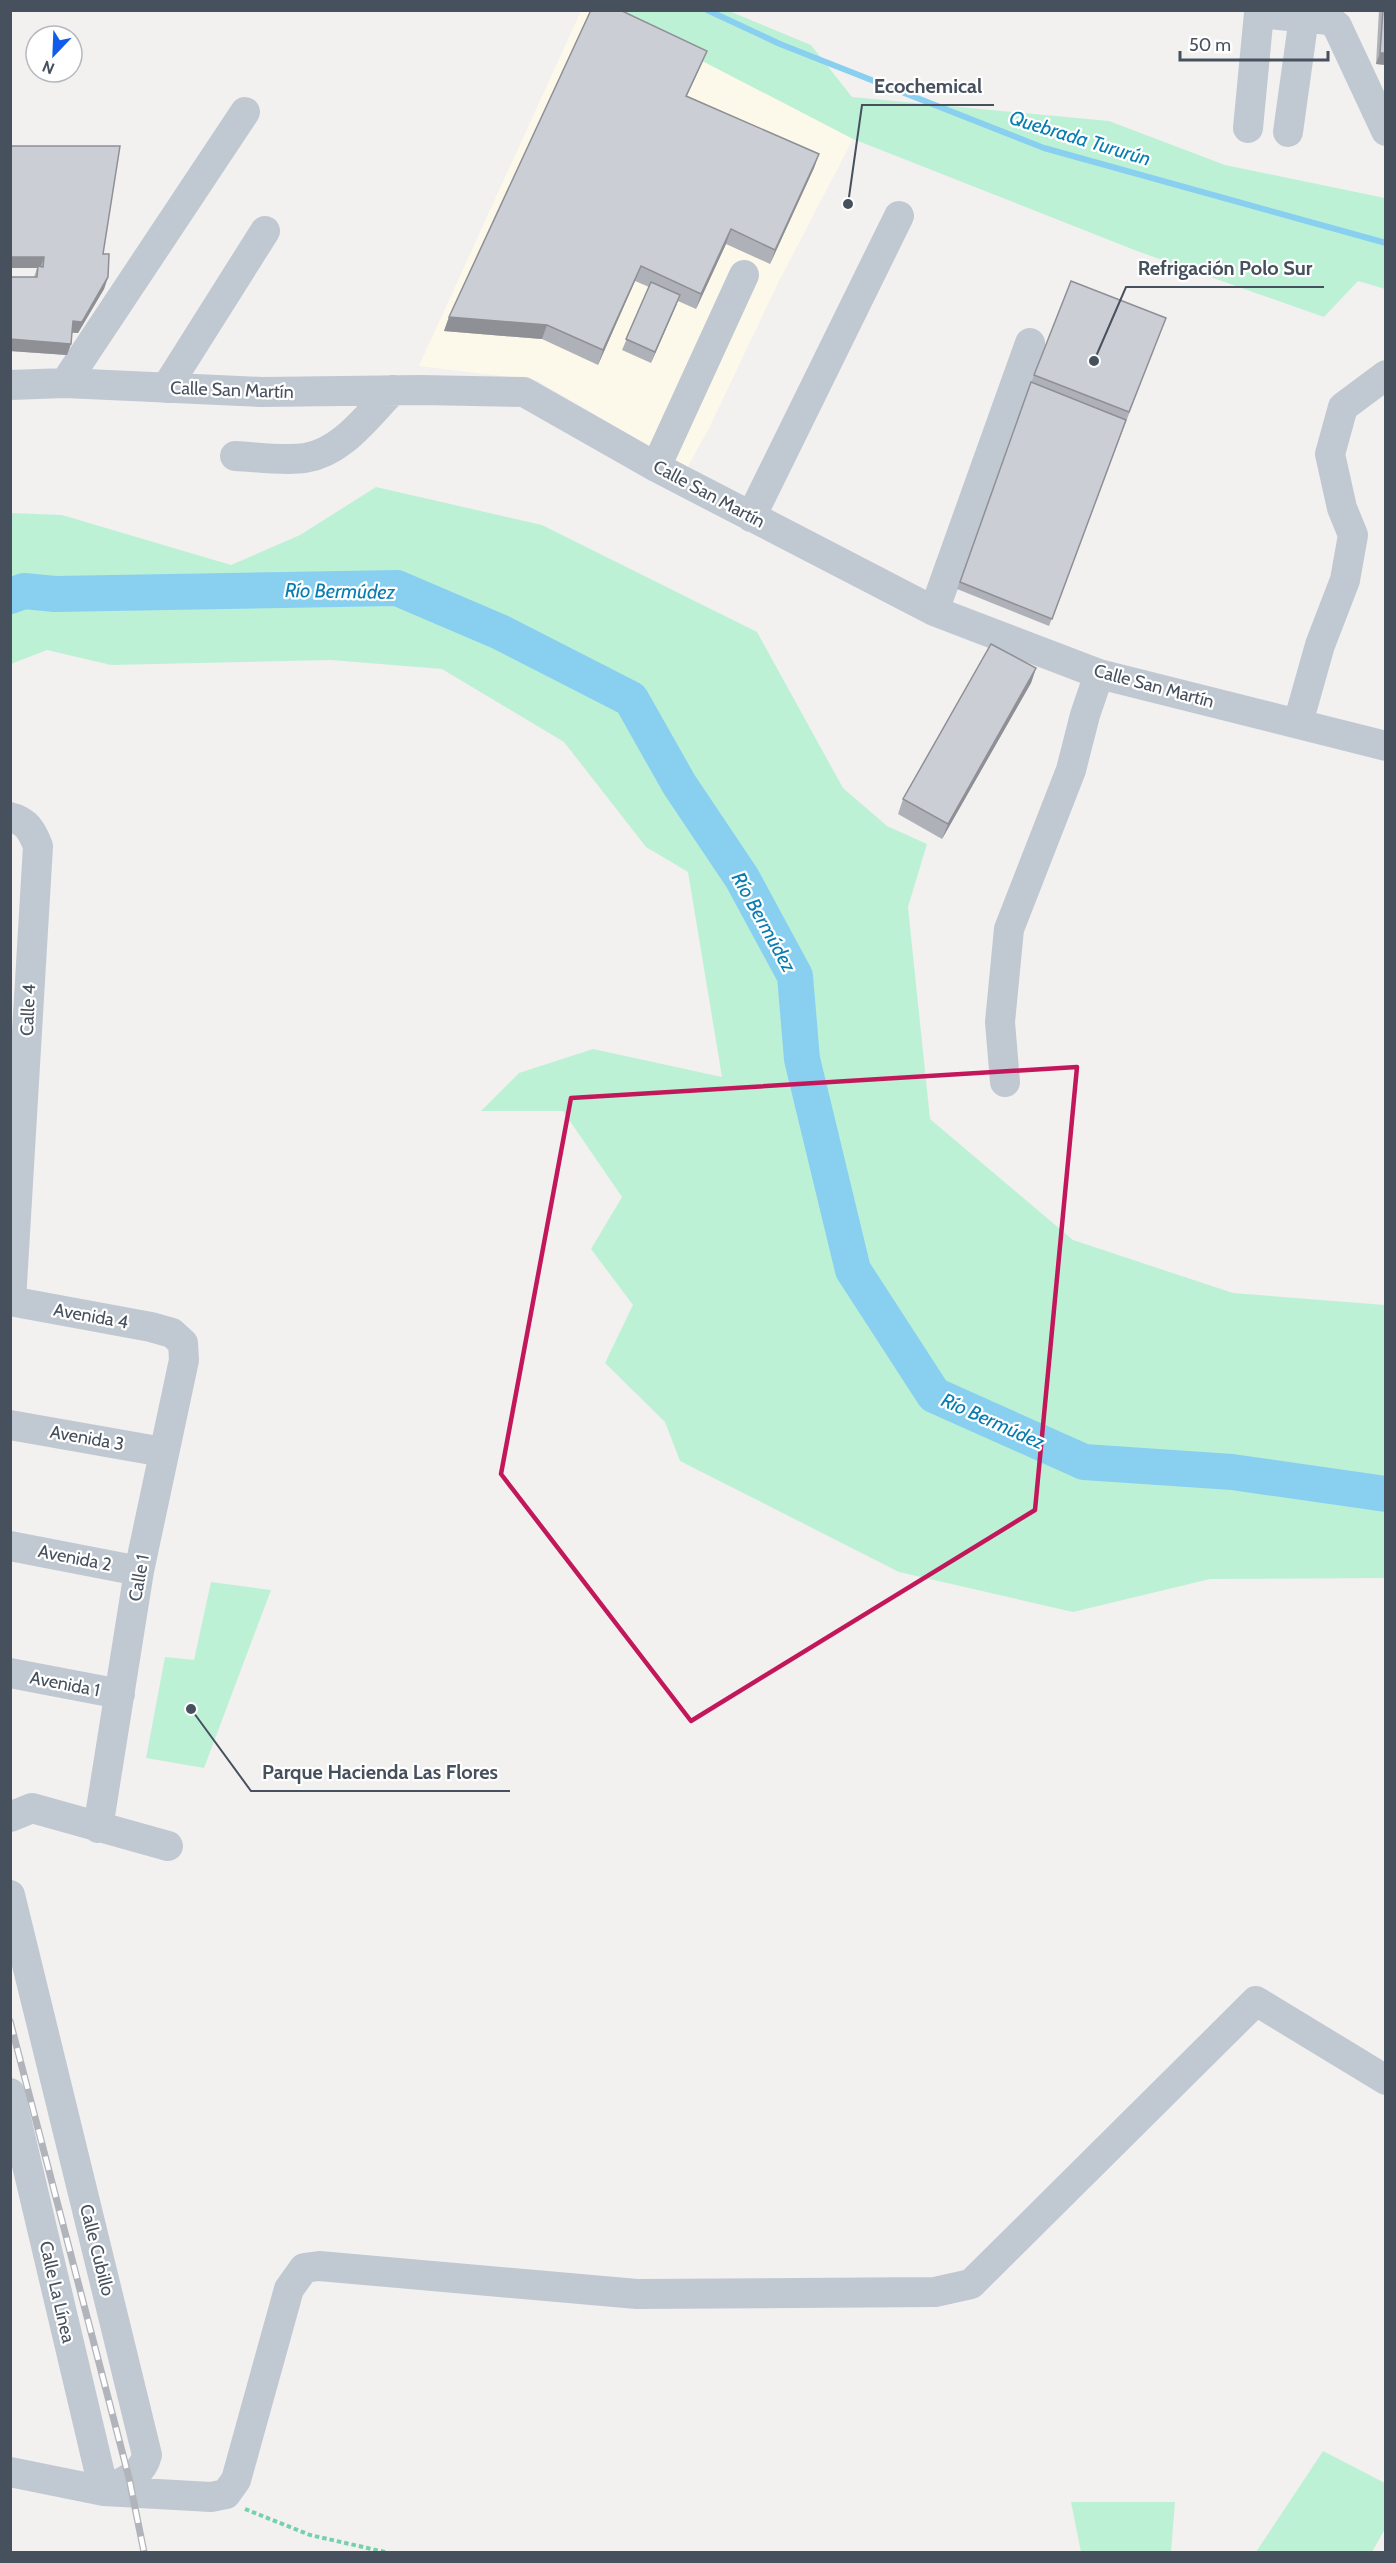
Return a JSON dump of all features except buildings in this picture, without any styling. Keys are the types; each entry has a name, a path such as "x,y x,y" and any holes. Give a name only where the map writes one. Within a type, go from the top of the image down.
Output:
{"street":[{"path":"1248,128 1259,13 1329,20 1337,26 1386,131"},
{"path":"1288,132 1304,17"},
{"path":"65,383 245,112"},
{"path":"751,517 899,216"},
{"path":"166,388 265,231"},
{"path":"656,466 744,275"},
{"path":"933,611 1030,344"},
{"path":"1298,723 1320,645 1345,580 1353,536 1342,508 1330,454 1343,407 1386,375"},
{"name":"Calle San Martín","path":"10,385 65,383 262,392 393,390 524,392 751,517 933,611 1099,674 1386,747"},
{"path":"235,456 305,458 327,452 342,442 393,390"},
{"path":"1005,1082 1000,1022 1009,929 1071,770 1085,715 1099,674"},
{"name":"Calle 4","path":"11,1301 38,846 21,823"},
{"name":"Avenida 4","path":"11,1301 152,1327 172,1333"},
{"name":"Calle 1","path":"98,1828 139,1571 184,1360 183,1343 172,1333"},
{"name":"Avenida 3","path":"10,1425 163,1452"},
{"name":"Avenida 2","path":"10,1546 139,1571"},
{"name":"Avenida 1","path":"10,1673 120,1694"},
{"path":"10,1817 32,1808 168,1846"},
{"name":"Calle Cubillo","path":"10,1895 147,2455 137,2473 104,2491"},
{"path":"10,2472 104,2491 211,2497 226,2494 236,2480 289,2289 304,2268 319,2266 637,2294 935,2292 971,2284 1256,2001 1386,2080"},
{"name":"Calle La Línea","path":"10,2093 104,2491"}],"path":[{"path":"226,2494 238,2506 310,2535 385,2553"}],"highlighted area":[{"path":"1077,1067 1035,1510 691,1721 501,1474 571,1098"}],"shaded area":[{"path":"581,11 606,11 853,139 778,283 709,428 687,468 536,380 419,366"}],"green space":[{"path":"606,11 729,11 811,45 852,97 1109,121 1225,165 1385,198 1385,289 1358,281 1324,317 1137,251 853,139"},
{"path":"376,487 542,525 757,632 843,788 887,826 927,844 908,907 930,1119 1073,1240 1233,1293 1385,1305 1385,1578 1210,1579 1073,1612 899,1572 680,1461 665,1422 605,1363 633,1305 591,1249 622,1197 563,1111 481,1111 519,1073 593,1049 722,1077 688,872 646,847 564,742 442,669 331,660 111,665 47,650 11,664 11,513 62,515 231,565 300,535"},
{"path":"211,1582 271,1590 204,1768 146,1758 165,1657 194,1660"},
{"path":"1323,2451 1385,2483 1385,2529 1372,2552 1256,2552"},
{"path":"1071,2502 1175,2502 1171,2552 1081,2552"}],"waterway":[{"name":"Quebrada Tururún","path":"707,10 780,44 1044,148 1386,243"},
{"name":"Río Bermúdez","path":"10,596 24,591 55,594 397,588 500,632 631,699 679,784 742,878 795,976 802,1059 853,1270 934,1395 1084,1462 1232,1472 1386,1494"}],"railway":[{"path":"10,2021 129,2478 144,2552"}],"place":[{"name":"Ecochemical","path":"848,204"},
{"name":"Refrigación Polo Sur","path":"1094,361"},
{"name":"Parque Hacienda Las Flores","path":"191,1709"}]}
